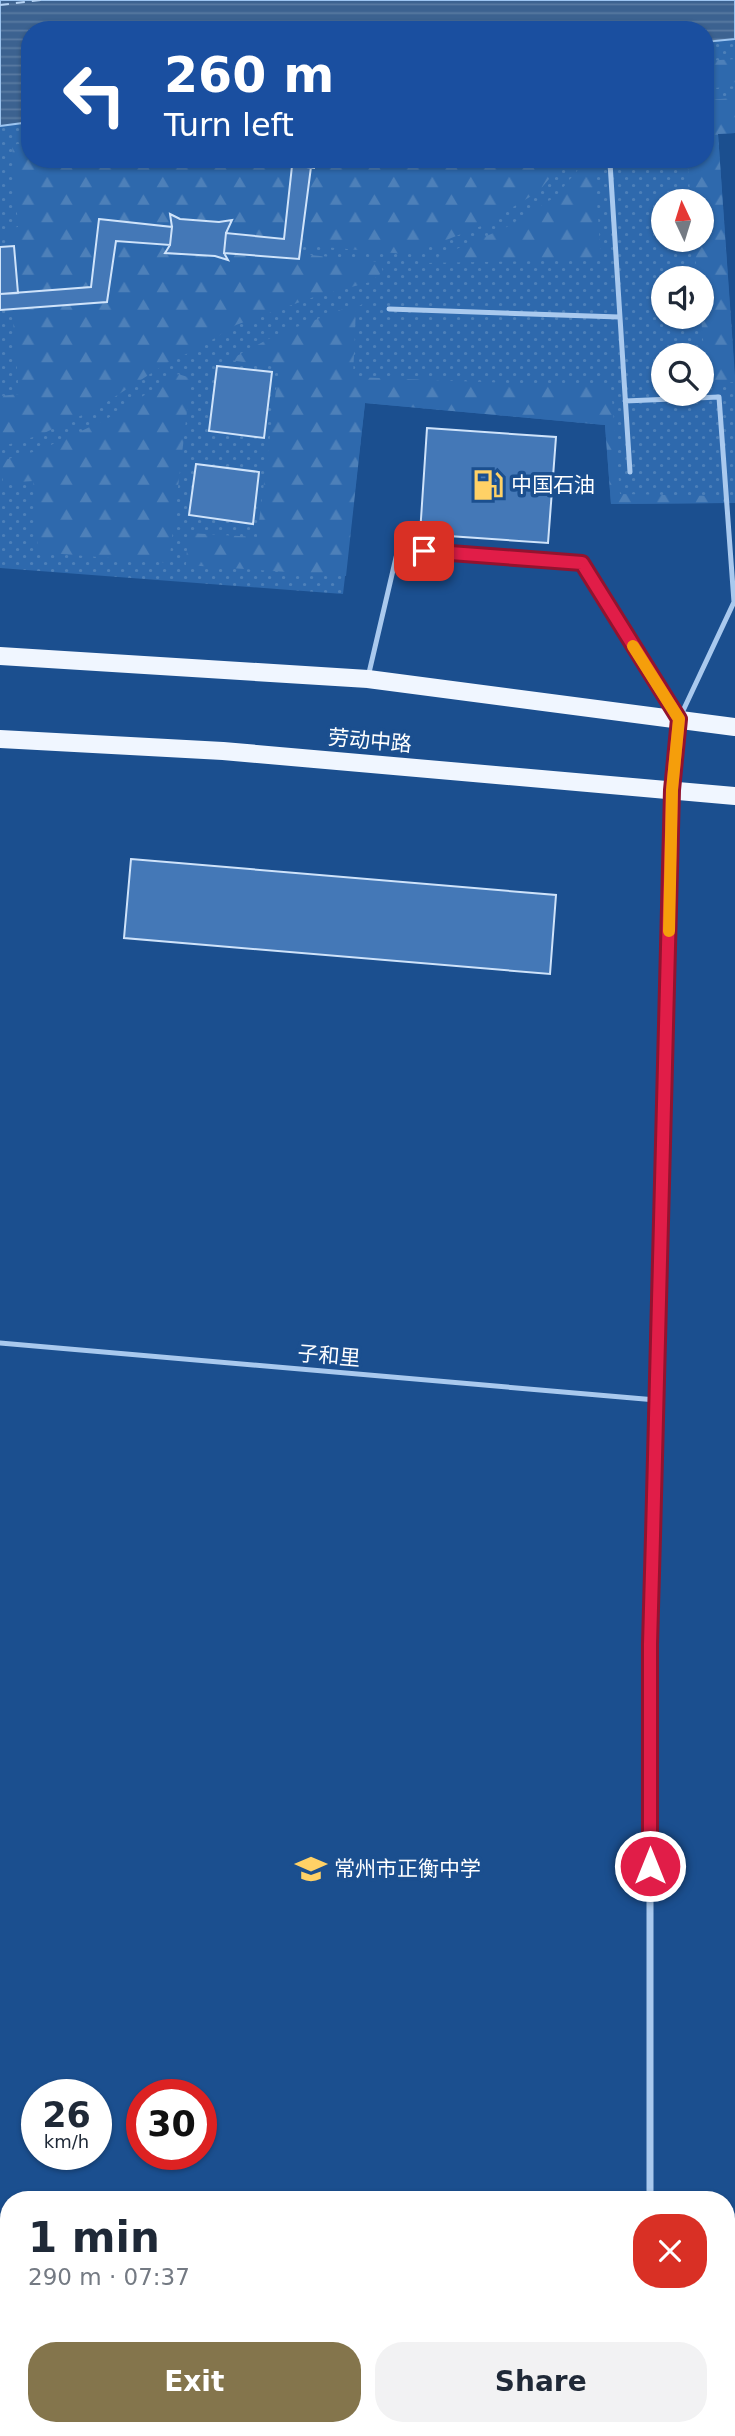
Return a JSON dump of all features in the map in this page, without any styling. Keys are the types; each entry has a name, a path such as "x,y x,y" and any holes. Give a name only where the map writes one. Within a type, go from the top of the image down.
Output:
{"main road":[{"path":"0,656 368,679 735,727"},
{"name":"劳动中路","path":"0,739 223,751 735,796"}],"street":[{"path":"650,2191 650,1644 672,790 679,719"}],"lane":[{"path":"610,168 630,472"},
{"path":"388,309 620,317"},
{"path":"625,401 719,397 734,602 679,719"},
{"path":"368,679 398,549 582,563 679,719"},
{"name":"子和里","path":"0,1343 656,1400"}],"green space":[{"path":"735,39 735,133 718,134 735,376 735,503 611,504 605,425 365,403 343,594 0,568 0,126 21,123 21,168 714,168 714,41"},
{"path":"735,59 735,86 714,88 714,60"},
{"path":"735,98 735,133 718,134 735,382 714,384 714,343 703,343 702,329 714,329 714,266 696,266 695,252 714,252 714,189 690,189 688,168 714,168 714,99"},
{"path":"21,144 21,168 292,168 284,239 226,233 231,220 200,222 171,214 172,227 100,219 91,287 18,293 14,246 8,246 7,228 18,227 12,145"},
{"path":"311,168 558,168 538,192 481,226 414,253 301,245"},
{"path":"579,168 595,168 601,260 424,263 505,228 555,197"},
{"path":"116,241 170,245 166,252 227,259 224,253 299,259 300,254 380,262 383,272 370,282 314,297 236,325 199,348 167,363 99,407 40,435 0,447 0,396 19,394 12,309 107,302"},
{"path":"372,298 356,308 353,377 611,387 620,494 716,496 716,503 611,504 605,425 365,403 346,576 186,565 188,533 257,537 279,367 229,360 276,335"},
{"path":"178,374 191,378 169,563 38,552 33,481 3,483 1,461 40,450 105,420"}],"shaded area":[{"path":"0,0 735,0 735,39 714,41 714,21 21,21 21,123 0,126"}],"building":[{"path":"292,168 311,168 299,259 224,253 226,233 284,239"},
{"path":"170,214 180,219 219,222 232,220 226,233 224,253 228,260 215,256 165,253 170,245"},
{"path":"99,219 172,227 170,245 116,241 107,302 0,310 0,294 91,287"},
{"path":"14,246 18,293 0,294 0,247"},
{"path":"217,366 272,372 264,438 209,431"},
{"name":"中国石油","path":"427,428 556,437 548,543 420,534"},
{"path":"196,464 259,472 253,524 189,515"},
{"path":"131,859 556,895 550,974 124,938"}],"ferry route":[{"path":"0,5 41,0"}],"slow traffic":[{"path":"633,646 679,719 672,790 669,931"}],"place":[{"name":"中国石油","path":"488,485"},
{"name":"常州市正衡中学","path":"311,1869"}],"route":[{"path":"424,551 582,563 679,719 672,790 650,1644 650,1866"}]}
